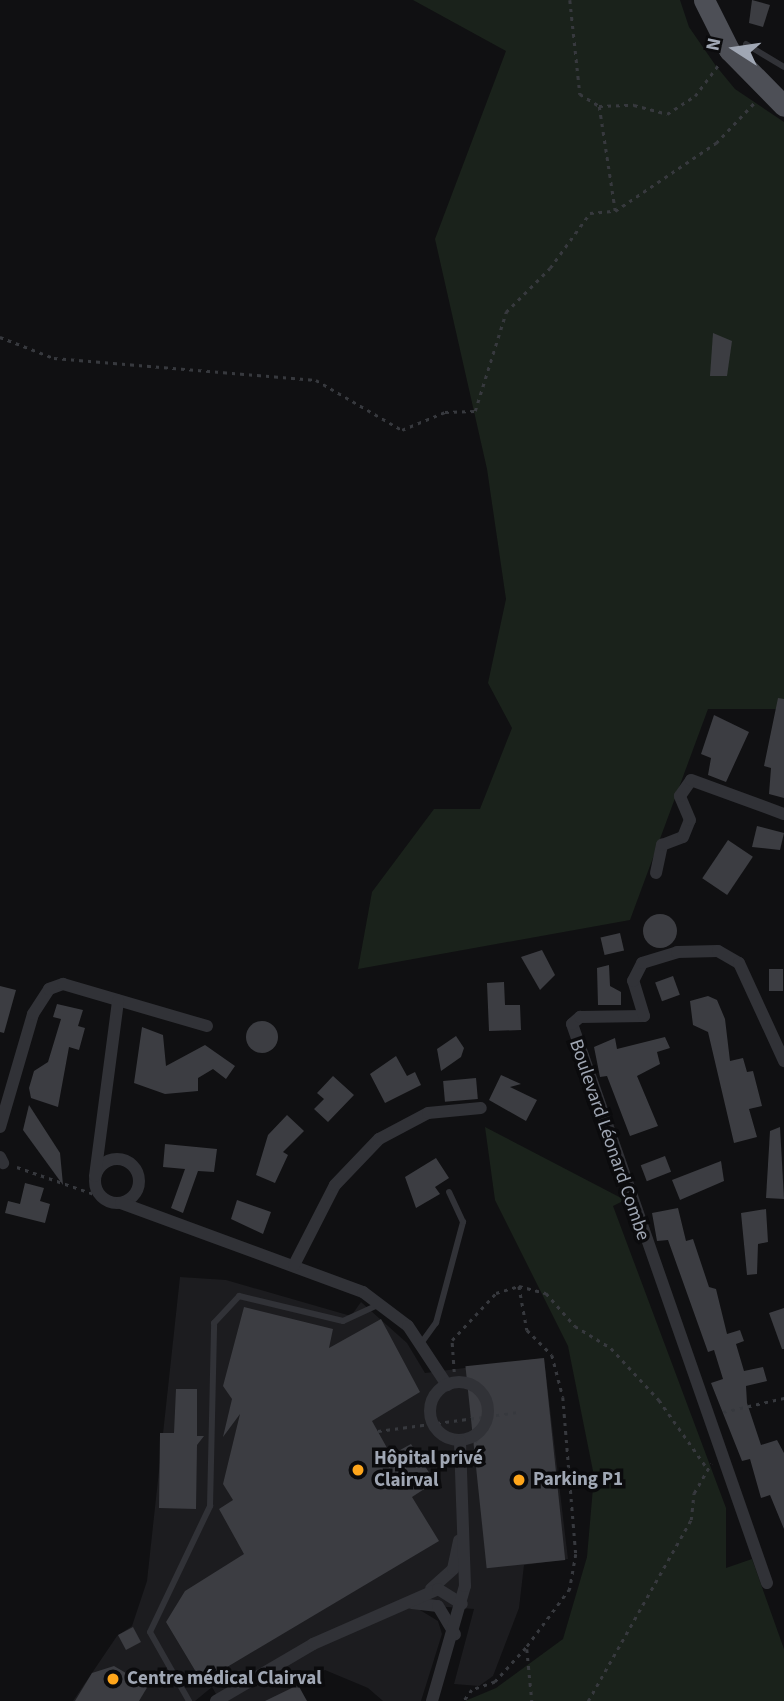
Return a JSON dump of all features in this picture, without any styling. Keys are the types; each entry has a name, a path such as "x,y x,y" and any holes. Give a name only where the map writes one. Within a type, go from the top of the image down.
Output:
{"main road":[{"path":"704,0 766,91 784,106"}],"street":[{"path":"656,873 662,845 683,837 690,820 680,796 691,780 784,814"},
{"name":"Boulevard Léonard Combe","path":"767,1583 572,1024 580,1017 643,1016 633,981 642,963 677,952 718,951 739,963 784,1061"},
{"path":"0,1127 41,996 63,984 207,1026"},
{"path":"118,1001 95,1175 100,1196 294,1265 382,1303 425,1345 447,1385"},
{"path":"294,1265 335,1185 379,1139 428,1113 481,1108"},
{"path":"95,1175 110,1160 130,1164 137,1190 121,1203"},
{"path":"447,1385 478,1389 490,1414 475,1437 460,1441 433,1423 433,1400 447,1385"},
{"path":"432,1701 462,1604 460,1441"},
{"path":"216,1701 286,1658 425,1594 453,1569 463,1519"},
{"path":"425,1594 446,1591 462,1604"},
{"path":"404,1604 438,1606 455,1633"}],"lane":[{"path":"738,47 784,67"},
{"path":"425,1345 436,1323 460,1238 461,1211 449,1192"},
{"path":"189,1701 150,1632 209,1506 214,1323 239,1296 343,1321 382,1303"}],"path":[{"path":"570,0 580,94 599,106 634,105 667,114 695,96 738,47"},
{"path":"0,337 54,358 316,380 402,430 445,412 475,411 506,312 550,268 590,213 615,212 716,143 766,91"},
{"path":"599,106 615,212"},
{"path":"2,1160 100,1196"},
{"path":"455,1368 449,1356 452,1340 496,1293 519,1286 545,1293 575,1326 611,1348 659,1400 707,1468"},
{"path":"464,1701 472,1690 495,1682 526,1648 570,1590 576,1554 563,1397 552,1354 527,1330 519,1286"},
{"path":"707,1417 784,1398"},
{"path":"378,1432 519,1412"},
{"path":"475,1441 490,1414"},
{"path":"589,1701 691,1520 694,1493 707,1468 720,1454"},
{"path":"526,1648 532,1701"}],"shaded area":[{"path":"413,0 680,0 689,27 735,89 784,122 784,709 708,709 630,920 358,969 372,892 434,809 480,809 512,728 488,683 506,599 487,469 435,239 506,51"},
{"path":"485,1127 625,1200 613,1206 726,1508 726,1568 752,1559 784,1649 784,1701 465,1701 496,1688 563,1639 587,1557 594,1476 568,1346 495,1200"},
{"name":"Hôpital privé Clairval","path":"180,1277 226,1280 351,1316 361,1302 407,1343 425,1373 544,1358 568,1559 524,1565 519,1608 493,1676 479,1686 454,1684 474,1609 434,1606 420,1610 438,1621 442,1634 421,1701 383,1701 368,1688 325,1670 299,1685 306,1701 220,1701 212,1687 195,1701 73,1701 117,1636 132,1626 147,1581"}],"building":[{"path":"752,0 770,5 763,27 749,23"},
{"path":"713,333 732,341 727,376 710,376"},
{"path":"778,698 784,699 784,798 769,794 771,768 764,766"},
{"path":"714,715 749,732 726,782 708,775 711,758 701,754"},
{"path":"757,826 784,833 780,850 752,847"},
{"path":"728,840 753,857 727,895 702,878"},
{"path":"660,914 672,919 677,931 672,943 660,948 648,943 643,931 648,919"},
{"path":"620,933 624,951 605,955 601,937"},
{"path":"542,950 555,975 540,990 521,957"},
{"path":"609,965 610,986 621,992 621,1005 598,1005 597,968"},
{"path":"769,969 783,969 783,991 769,991"},
{"path":"673,976 680,995 662,1001 655,982"},
{"path":"504,982 505,1005 520,1005 521,1030 489,1031 487,983"},
{"path":"0,986 16,990 4,1033 0,1032"},
{"path":"708,996 717,1000 725,1019 730,1061 743,1058 747,1072 753,1071 762,1106 749,1109 757,1137 734,1143 708,1032 693,1025 690,1001"},
{"path":"57,1004 83,1010 78,1026 85,1028 79,1050 69,1047 58,1107 31,1098 29,1088 34,1071 48,1062 61,1019 53,1017"},
{"path":"262,1021 273,1026 278,1037 273,1048 262,1053 251,1048 246,1037 251,1026"},
{"path":"142,1027 163,1035 166,1066 205,1045 235,1066 226,1079 213,1069 198,1078 198,1091 165,1094 134,1083"},
{"path":"456,1036 464,1048 461,1057 441,1071 437,1049"},
{"path":"665,1037 670,1048 657,1052 660,1064 637,1076 658,1126 630,1136 607,1076 600,1077 594,1047 615,1038 617,1049"},
{"path":"396,1056 407,1076 415,1072 421,1085 385,1103 370,1074"},
{"path":"501,1075 521,1084 510,1087 537,1100 526,1121 489,1100"},
{"path":"333,1076 354,1095 328,1122 314,1109 324,1099 317,1093"},
{"path":"476,1078 478,1099 445,1102 443,1081"},
{"path":"29,1105 60,1153 63,1185 23,1130"},
{"path":"287,1115 304,1131 283,1152 288,1155 275,1183 256,1175 268,1135"},
{"path":"780,1127 784,1199 766,1198 770,1131"},
{"path":"165,1144 217,1149 214,1172 198,1171 183,1213 171,1208 185,1169 163,1167"},
{"path":"665,1156 671,1172 647,1181 641,1165"},
{"path":"436,1158 449,1178 435,1187 440,1194 416,1208 405,1177"},
{"path":"721,1161 724,1181 680,1200 672,1180"},
{"path":"25,1183 44,1188 40,1201 50,1204 45,1223 5,1213 8,1201 20,1204"},
{"path":"237,1200 271,1212 263,1234 231,1219"},
{"path":"678,1208 686,1241 693,1239 709,1287 716,1289 727,1334 740,1330 744,1341 736,1344 744,1371 763,1367 767,1381 746,1386 747,1403 761,1445 777,1440 784,1453 784,1529 770,1495 761,1498 750,1459 742,1461 711,1383 723,1379 714,1350 708,1352 668,1240 657,1241 652,1213"},
{"path":"766,1209 768,1242 758,1244 757,1274 747,1275 741,1213"},
{"path":"244,1307 333,1329 329,1348 381,1319 420,1392 372,1421 391,1455 411,1444 435,1482 412,1497 439,1541 202,1682 166,1622 185,1591 244,1554 219,1509 233,1500 223,1484 240,1414 223,1437 232,1399 223,1386"},
{"path":"784,1308 784,1349 782,1349 769,1313"},
{"name":"Parking P1","path":"544,1358 565,1560 487,1568 465,1366"},
{"path":"176,1389 197,1389 197,1436 204,1436 197,1445 196,1509 159,1508 160,1433 174,1433"},
{"path":"133,1627 141,1642 126,1650 118,1635"},
{"name":"Centre médical Clairval","path":"114,1666 148,1686 139,1701 75,1701 92,1673"},
{"path":"298,1685 307,1701 265,1701"}],"place":[{"name":"Hôpital privé Clairval","path":"358,1470"},
{"name":"Parking P1","path":"519,1480"},
{"name":"Centre médical Clairval","path":"113,1679"}]}
